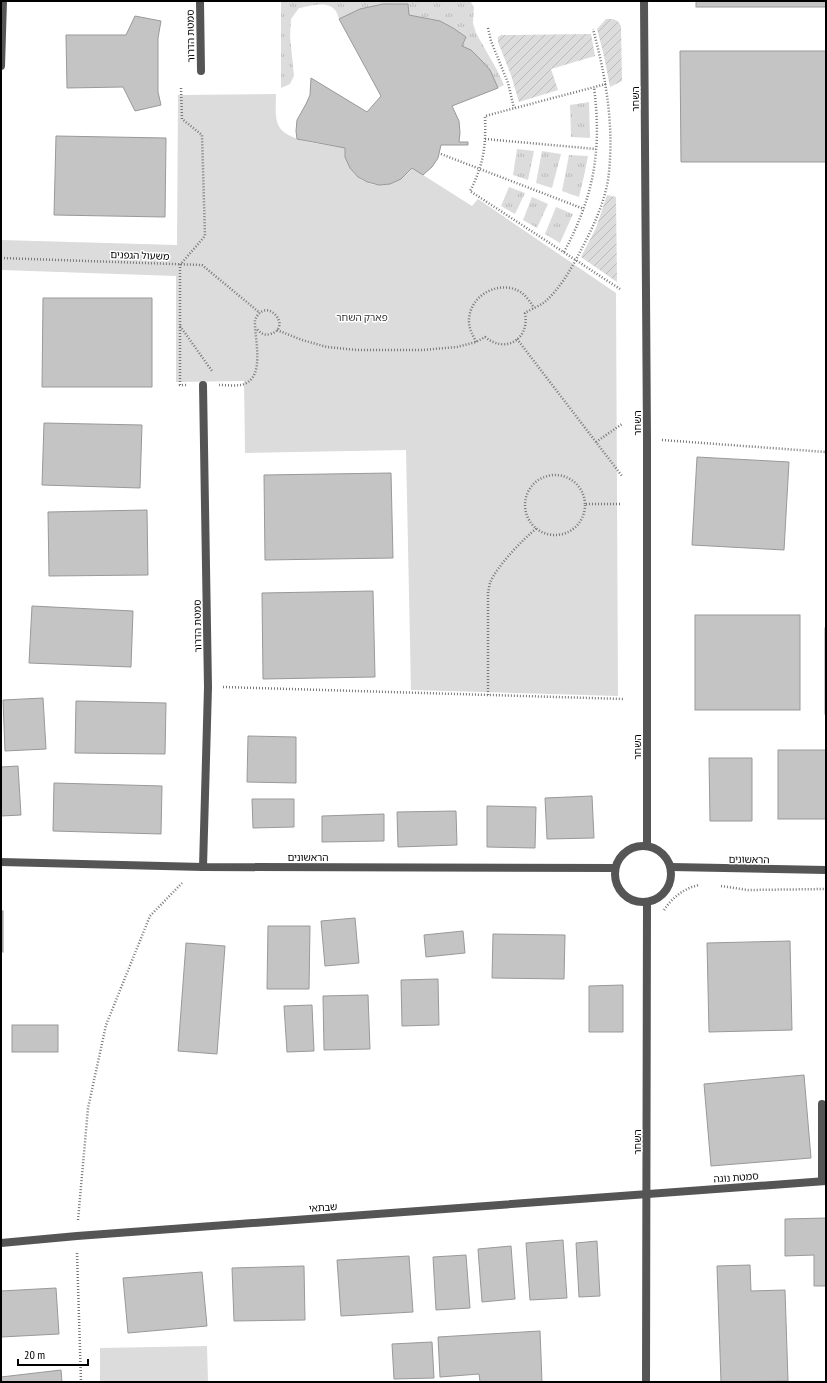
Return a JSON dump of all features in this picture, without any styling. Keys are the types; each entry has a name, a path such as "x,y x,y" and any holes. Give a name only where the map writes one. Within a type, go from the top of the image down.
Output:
{"street":[{"path":"1,66 3,1"},
{"name":"סמטת הדרור","path":"200,1 201,71"},
{"name":"השחר","path":"644,1 648,439 647,845"},
{"name":"סמטת הדרור","path":"203,385 208,687 203,867"},
{"path":"647,845 663,852 671,867 672,876 670,886 664,894 647,902 638,902 629,899 622,893 615,877 615,868 623,853 630,848 639,846 647,845"},
{"name":"הראשונים","path":"1,862 203,867 615,868"},
{"name":"הראשונים","path":"671,867 826,870"},
{"name":"השחר","path":"646,1382 647,902"},
{"path":"822,1104 824,1181"},
{"name":"סמטת נוגה","path":"647,1193 824,1181"},
{"name":"שבתאי","path":"1,1243 647,1193"}],"path":[{"path":"488,28 491,41 508,83 514,108"},
{"path":"277,330 302,340 327,347 357,350 423,350 457,348 476,342 485,337 499,345 508,344 521,336 525,329 525,313 545,302 554,292 576,260 594,224 608,180 610,150 606,84 593,29"},
{"path":"606,84 485,116 484,155 480,169 470,191 620,289"},
{"path":"564,252 584,209 591,187 597,127 594,87"},
{"path":"182,88 182,119 202,135 205,236 180,265 180,385 240,385 250,381 255,376 257,363 256,328 256,320 260,314 267,311 274,313 279,319 277,330 274,333 266,335 256,328"},
{"path":"485,139 596,149"},
{"path":"441,154 584,209"},
{"name":"משעול הגפנים","path":"1,258 202,265 260,314"},
{"path":"476,342 471,332 469,322 470,311 482,294 492,289 503,287 513,289 522,293 534,308"},
{"path":"180,325 214,373"},
{"path":"517,339 622,476"},
{"path":"218,379 222,385"},
{"path":"596,442 622,424"},
{"path":"648,439 826,452"},
{"path":"553,474 563,475 579,486 584,494 586,504 584,514 580,522 573,529 565,533 555,535 545,533 530,521 526,511 525,501 528,491 534,483 543,477 553,474"},
{"path":"586,504 622,504"},
{"path":"488,695 488,592 490,583 497,570 517,546 537,528"},
{"path":"208,687 624,699"},
{"path":"81,1382 77,1236 88,1108 106,1025 150,916 182,883 203,867"},
{"path":"662,913 671,900 691,887 703,884"},
{"path":"715,884 748,890 826,889"}],"green space":[{"path":"281,1 470,1 474,7 473,23 476,33 504,85 498,88 484,64 474,54 462,46 466,37 440,21 409,15 383,4 361,9 339,19 332,7 318,4 299,8 291,19 290,36 294,76 290,84 281,88"},
{"path":"606,19 615,20 619,22 621,26 622,81 610,87 597,29"},
{"path":"591,34 595,56 551,69 558,90 519,102 511,75 498,42 498,37 501,35"},
{"name":"פארק השחר","path":"276,94 277,120 280,128 285,133 300,140 345,148 350,167 363,181 378,185 394,182 401,179 412,168 472,206 478,199 616,293 618,696 411,690 406,450 245,453 244,381 176,382 176,276 1,270 1,240 177,245 178,95"},
{"path":"589,102 590,138 571,137 570,105"},
{"path":"517,149 534,151 528,180 513,175"},
{"path":"542,151 561,154 552,188 536,183"},
{"path":"569,155 588,156 579,197 562,191"},
{"path":"509,187 525,193 515,214 501,206"},
{"path":"607,195 616,197 617,282 581,257 596,228"},
{"path":"532,197 548,204 537,228 523,220"},
{"path":"556,207 573,214 560,243 545,234"},
{"path":"207,1346 208,1382 100,1382 100,1348"}],"building":[{"path":"696,1 826,1 826,7 696,7"},
{"path":"383,4 408,4 409,15 440,21 466,37 462,46 471,50 490,70 498,88 452,106 459,121 459,142 468,142 468,145 441,145 438,158 432,167 423,175 412,168 401,179 390,184 379,185 367,182 358,177 350,168 345,157 345,148 297,139 296,131 297,120 310,95 311,78 367,112 381,96 339,19 360,9"},
{"path":"135,16 161,21 158,38 158,92 161,105 135,111 123,87 67,88 66,35 126,35"},
{"path":"680,51 826,51 826,162 681,162"},
{"path":"56,136 166,138 165,217 54,215"},
{"path":"43,298 152,298 152,387 42,387"},
{"path":"44,423 142,425 140,488 42,485"},
{"path":"697,457 789,462 784,550 692,545"},
{"path":"391,473 393,558 265,560 264,475"},
{"path":"147,510 148,575 49,576 48,512"},
{"path":"373,591 375,677 263,679 262,593"},
{"path":"32,606 133,611 131,667 29,663"},
{"path":"695,615 800,615 800,710 695,710"},
{"path":"826,628 826,714 825,714"},
{"path":"43,698 46,749 5,751 3,700"},
{"path":"76,701 166,703 165,754 75,753"},
{"path":"248,736 296,737 296,783 247,782"},
{"path":"778,750 826,750 826,819 778,819"},
{"path":"709,758 752,758 752,821 710,821"},
{"path":"18,766 21,815 1,816 1,767"},
{"path":"54,783 162,786 161,834 53,831"},
{"path":"592,796 594,838 547,839 545,798"},
{"path":"252,799 294,799 294,827 253,828"},
{"path":"487,806 536,807 535,848 487,847"},
{"path":"456,811 457,845 398,847 397,812"},
{"path":"384,814 384,841 322,842 322,816"},
{"path":"1,911 3,911 3,952 1,952"},
{"path":"355,918 359,963 325,966 321,921"},
{"path":"268,926 310,926 309,989 267,989"},
{"path":"463,931 465,953 426,957 424,935"},
{"path":"493,934 565,935 564,979 492,978"},
{"path":"790,941 792,1030 709,1032 707,943"},
{"path":"186,943 225,946 217,1054 178,1051"},
{"path":"438,979 439,1025 402,1026 401,980"},
{"path":"623,985 623,1032 589,1032 589,986"},
{"path":"368,995 370,1049 324,1050 323,996"},
{"path":"312,1005 314,1051 287,1052 284,1006"},
{"path":"12,1025 58,1025 58,1052 12,1052"},
{"path":"804,1075 811,1158 711,1166 704,1084"},
{"path":"826,1218 826,1286 814,1286 814,1255 785,1256 785,1219"},
{"path":"563,1240 567,1298 530,1300 526,1243"},
{"path":"597,1241 600,1296 579,1297 576,1243"},
{"path":"511,1246 515,1299 482,1302 478,1249"},
{"path":"466,1255 470,1308 436,1310 433,1257"},
{"path":"409,1256 413,1312 341,1316 337,1260"},
{"path":"750,1265 751,1291 785,1290 788,1381 721,1382 717,1266"},
{"path":"304,1266 305,1320 234,1321 232,1268"},
{"path":"202,1272 207,1326 128,1333 123,1278"},
{"path":"56,1288 59,1334 1,1337 1,1291"},
{"path":"540,1331 542,1382 480,1382 479,1374 440,1377 438,1337"},
{"path":"432,1342 434,1378 394,1379 392,1344"},
{"path":"61,1370 62,1382 1,1382 1,1377"}]}
